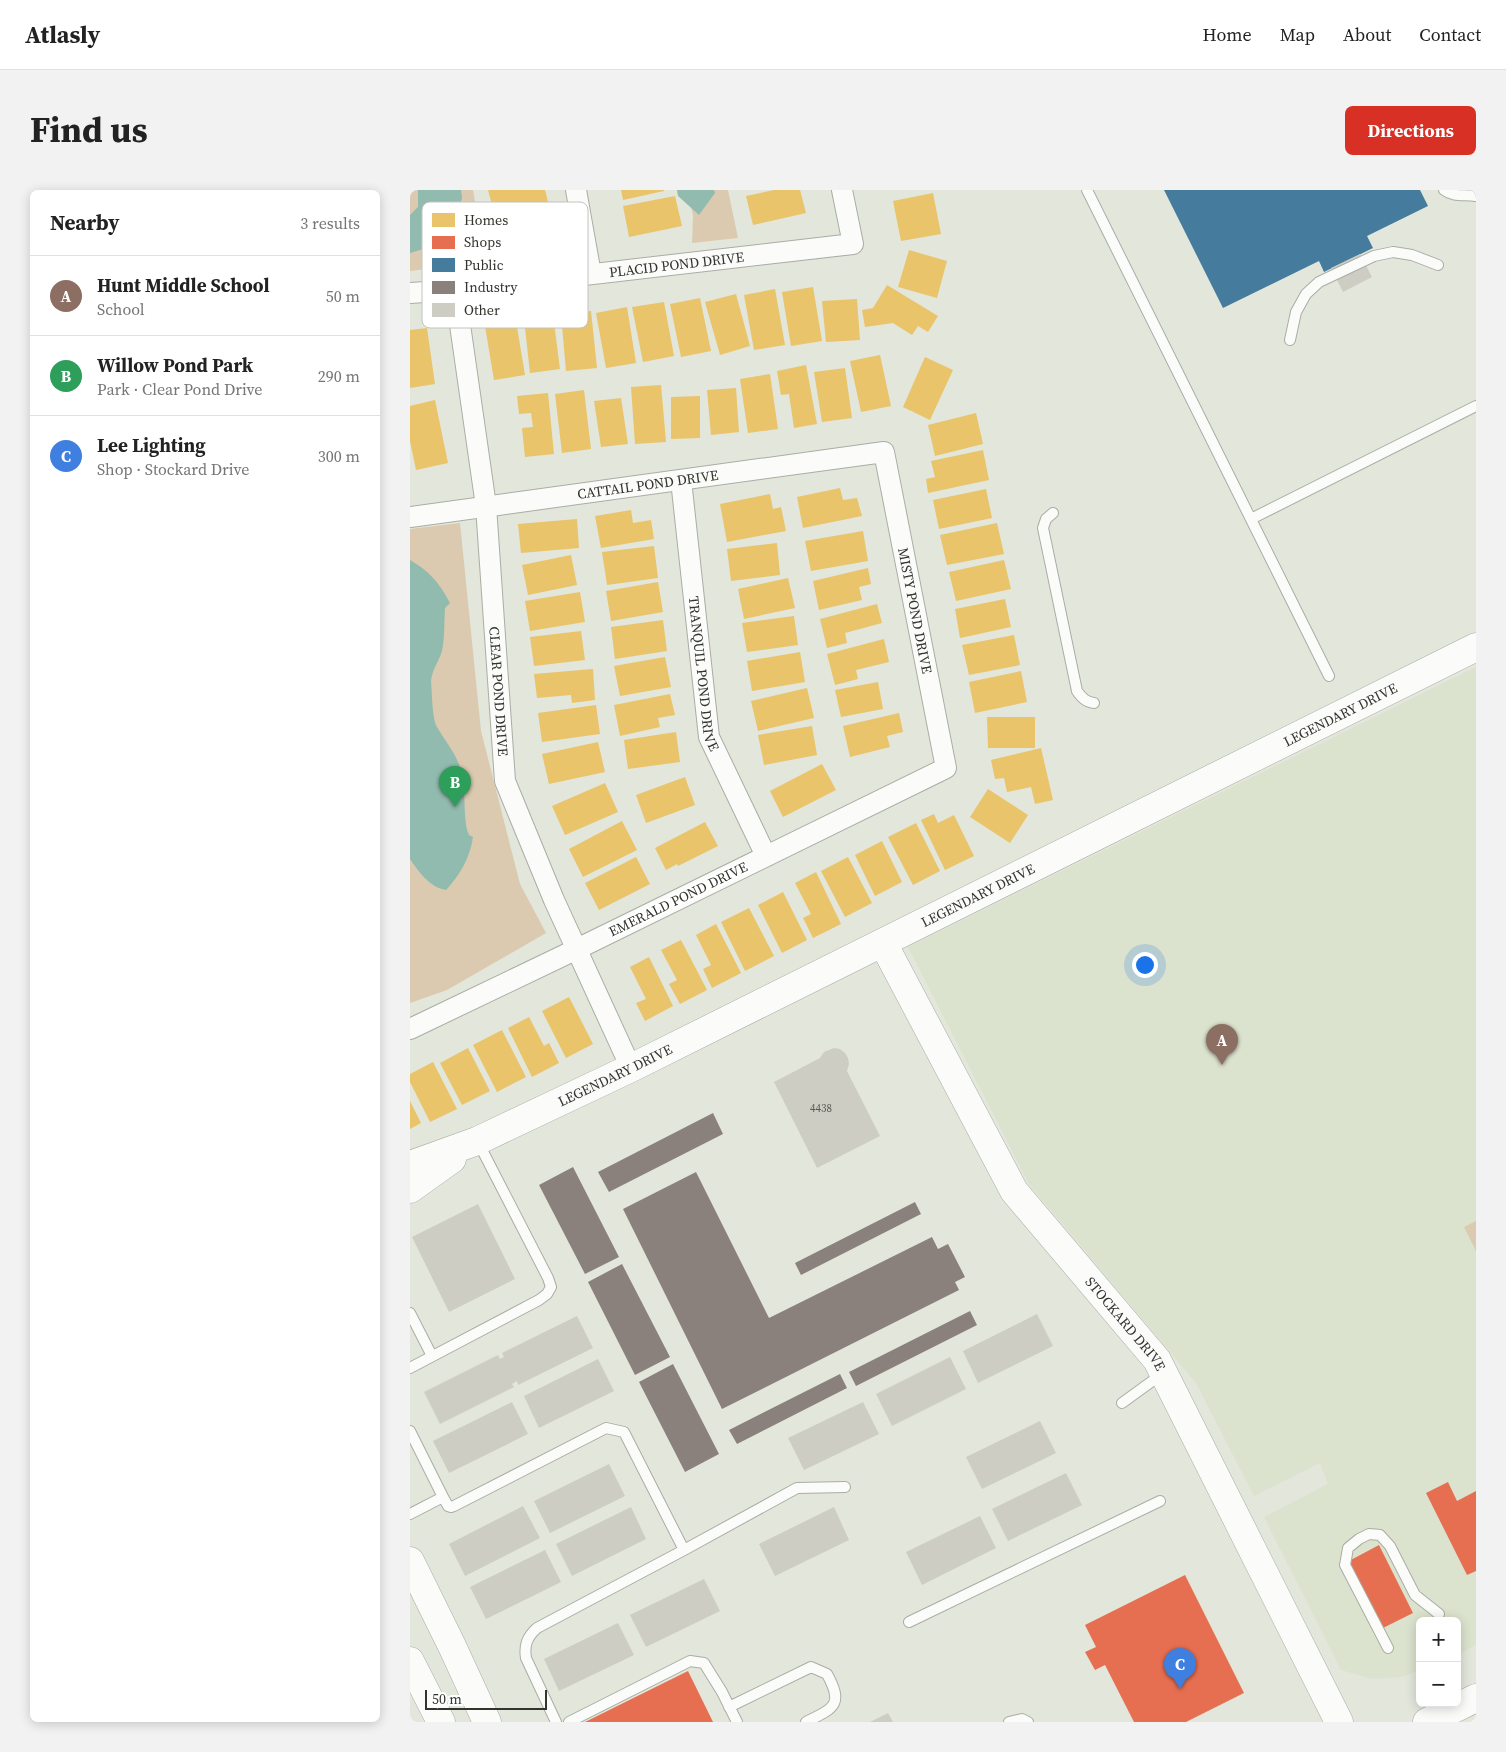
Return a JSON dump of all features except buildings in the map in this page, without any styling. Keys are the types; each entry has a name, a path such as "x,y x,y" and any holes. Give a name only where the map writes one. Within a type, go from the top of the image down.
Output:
{"street":[{"name":"PLACID POND DRIVE","path":"588,274 853,244 842,190"},
{"path":"588,257 591,274"},
{"name":"CLEAR POND DRIVE","path":"460,328 486,506 504,781 554,900 631,1068"},
{"name":"CATTAIL POND DRIVE","path":"410,517 884,452"},
{"name":"MISTY POND DRIVE","path":"884,452 946,768"},
{"name":"TRANQUIL POND DRIVE","path":"681,480 709,737 766,856"},
{"name":"LEGENDARY DRIVE","path":"410,1165 477,1141 631,1068 1476,647"},
{"name":"EMERALD POND DRIVE","path":"410,1030 946,768"},
{"name":"STOCKARD DRIVE","path":"883,943 1014,1191 1157,1360 1339,1722"},
{"name":"LEGENDARY DRIVE","path":"410,1189 477,1141"},
{"path":"410,1561 487,1722"},
{"path":"410,1661 440,1722"},
{"path":"1427,1722 1476,1698"}],"lane":[{"path":"1087,190 1329,676"},
{"path":"1444,190 1449,194 1460,197 1476,196"},
{"path":"1290,340 1296,312 1306,294 1319,282 1374,256 1393,252 1412,255 1438,265"},
{"path":"1251,519 1476,406"},
{"path":"1053,514 1046,519 1044,528 1077,691 1082,698 1094,703"},
{"path":"410,1368 540,1300 551,1287 477,1141"},
{"path":"410,1313 432,1356"},
{"path":"1122,1403 1164,1373"},
{"path":"410,1431 443,1497 451,1507 606,1428 624,1432 684,1550"},
{"path":"556,1722 526,1658 526,1641 537,1628 798,1488 845,1487"},
{"path":"410,1514 443,1497"},
{"path":"909,1622 1160,1500"},
{"path":"1388,1648 1345,1564 1348,1548 1359,1539 1369,1534 1380,1535 1390,1546 1415,1595 1440,1614"},
{"path":"569,1722 690,1661 704,1663 737,1722"},
{"path":"729,1706 811,1667 827,1674 835,1688 836,1701 830,1710 806,1722"},
{"path":"1009,1722 1022,1719 1028,1722"}],"shaded area":[{"path":"410,190 473,190 475,202 422,202 422,270 410,271"},
{"path":"687,190 728,190 738,238 692,243 693,215"},
{"path":"460,523 481,731 520,884 546,933 447,990 410,1003 410,529"},
{"path":"1476,667 1476,1645 1461,1653 1461,1617 1416,1617 1416,1672 1402,1677 1372,1679 1341,1670 1264,1517 1328,1484 1320,1463 1254,1496 1196,1383 1029,1184 908,947"},
{"path":"1476,1221 1476,1251 1464,1227"}],"water":[{"path":"418,190 461,190 461,202 422,202 422,249 410,253 410,215 418,207"},
{"path":"677,190 714,190 715,193 699,215 678,196"},
{"path":"410,560 433,578 450,603 445,608 442,651 431,681 433,712 435,723 461,770 467,828 469,835 473,837 464,866 446,890 434,886 421,874 410,859"}],"place":[{"name":"Willow Pond Park","path":"455,807"},
{"name":"Hunt Middle School","path":"1222,1065"},
{"name":"Lee Lighting","path":"1180,1689"}]}
